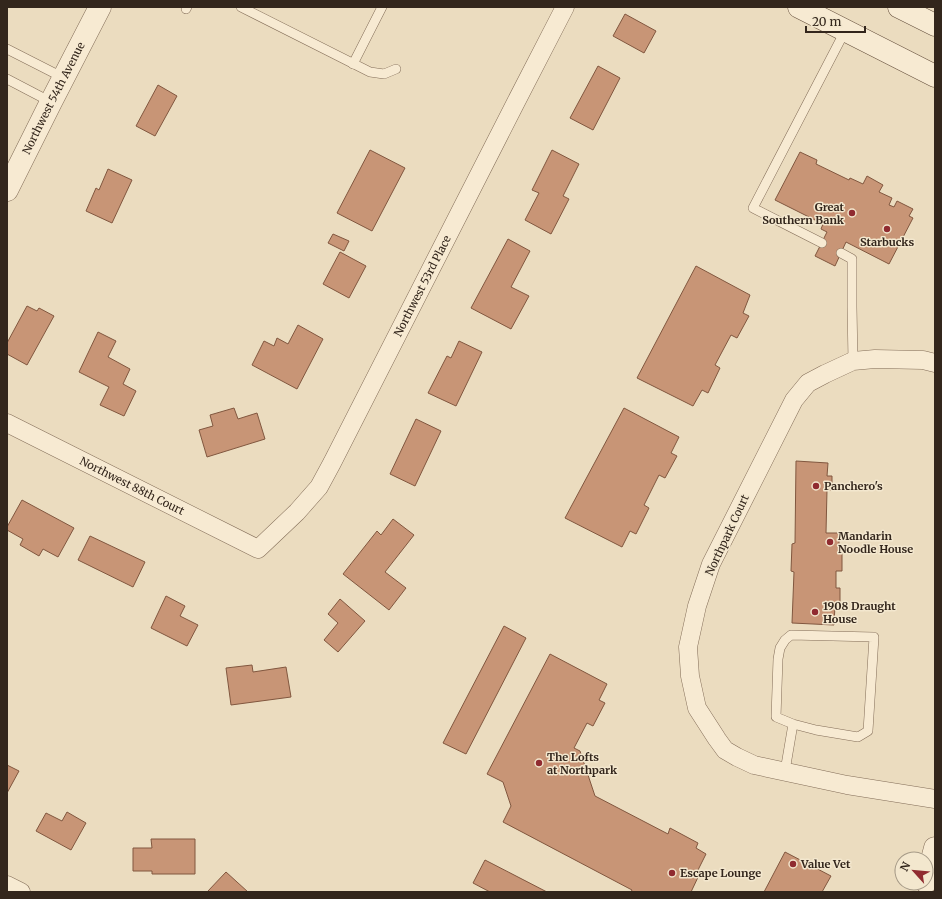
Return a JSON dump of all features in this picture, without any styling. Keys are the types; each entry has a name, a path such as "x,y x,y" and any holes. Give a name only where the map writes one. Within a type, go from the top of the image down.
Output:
{"street":[{"name":"Northwest 54th Avenue","path":"7,190 100,7"},
{"name":"Northwest 53rd Place","path":"258,549 297,512 319,487 565,7"},
{"path":"799,7 935,76"},
{"path":"899,7 935,25"},
{"name":"Northpark Court","path":"935,363 924,360 882,359 853,361 808,383 794,400 711,564 697,606 688,648 690,676 697,708 725,750 754,765 847,785 935,799"},
{"name":"Northwest 88th Court","path":"7,423 258,549"},
{"path":"7,885 21,892"}],"lane":[{"path":"241,7 370,72 384,74 396,69"},
{"path":"353,64 382,7"},
{"path":"822,243 753,208 845,31"},
{"path":"7,49 64,78"},
{"path":"7,79 51,102"},
{"path":"841,252 852,259 853,361"},
{"path":"791,635 874,637 868,731 858,737 816,730 793,724 776,718 779,654 780,648 785,640 791,635"},
{"path":"785,771 793,724"}],"building":[{"path":"625,14 656,31 644,53 613,36"},
{"path":"598,66 620,78 593,130 570,118"},
{"path":"158,85 177,96 155,136 136,126"},
{"path":"370,150 405,168 372,231 337,213"},
{"path":"552,150 579,164 563,196 569,199 551,234 525,220 539,193 532,190"},
{"path":"800,152 817,160 816,164 849,180 850,178 863,184 867,176 883,185 879,192 892,198 889,205 894,207 897,201 913,209 909,216 913,218 889,264 846,242 835,266 815,256 827,232 821,229 823,224 775,200"},
{"path":"108,169 132,180 112,223 86,211 96,188 99,190"},
{"path":"333,234 349,241 344,251 328,243"},
{"path":"508,239 530,251 511,287 529,296 511,329 471,308"},
{"path":"340,252 366,266 349,298 323,284"},
{"path":"696,266 750,295 743,313 749,316 737,338 731,335 715,365 720,368 708,393 702,390 693,406 637,378"},
{"path":"27,306 37,311 39,308 54,316 27,365 7,354 7,343"},
{"path":"298,325 323,339 297,389 252,365 264,341 274,346 277,338 288,344"},
{"path":"98,332 116,341 108,357 130,369 123,384 136,391 124,416 100,405 109,387 79,372"},
{"path":"459,341 482,352 456,406 428,393 447,356 451,358"},
{"path":"234,408 238,419 257,413 265,439 207,457 199,430 213,426 210,415"},
{"path":"624,408 679,437 671,453 677,456 665,478 659,475 644,505 649,508 636,534 630,531 622,547 565,518"},
{"path":"416,419 441,431 415,486 390,474"},
{"path":"796,461 828,463 827,476 832,476 832,490 827,490 826,533 839,533 839,550 842,550 842,571 836,571 836,588 840,588 840,605 835,605 834,625 792,623 794,572 791,571 792,544 795,543"},
{"path":"22,500 74,528 58,557 43,549 39,556 20,545 23,539 7,530 7,527"},
{"path":"393,519 414,535 385,572 406,588 389,610 343,574 377,531 381,535"},
{"path":"90,536 145,562 133,587 78,560"},
{"path":"166,596 185,606 180,616 198,625 187,646 151,628"},
{"path":"340,599 365,621 338,652 324,640 338,623 328,614"},
{"path":"504,626 526,638 466,754 443,743"},
{"name":"The Lofts at Northpark","path":"550,654 607,684 599,700 605,703 593,726 587,723 574,748 580,751 595,796 668,834 670,828 698,843 696,848 706,854 697,872 700,873 691,892 631,892 632,890 503,822 511,806 503,782 487,774"},
{"path":"252,665 253,672 286,667 291,697 231,705 226,668"},
{"path":"7,765 19,771 7,793"},
{"path":"67,812 86,823 71,850 36,831 46,813 62,821"},
{"path":"151,839 195,839 195,874 152,874 152,871 133,871 133,848 152,848"},
{"name":"Value Vet","path":"785,852 831,876 822,892 764,892"},
{"path":"485,860 547,892 490,892 473,883"},
{"path":"226,872 248,892 208,891"}],"place":[{"name":"Great Southern Bank","path":"852,213"},
{"name":"Starbucks","path":"887,229"},
{"name":"Panchero's","path":"816,486"},
{"name":"Mandarin Noodle House","path":"830,542"},
{"name":"1908 Draught House","path":"815,612"},
{"name":"The Lofts at Northpark","path":"539,763"},
{"name":"Value Vet","path":"793,864"},
{"name":"Escape Lounge","path":"672,873"}]}
